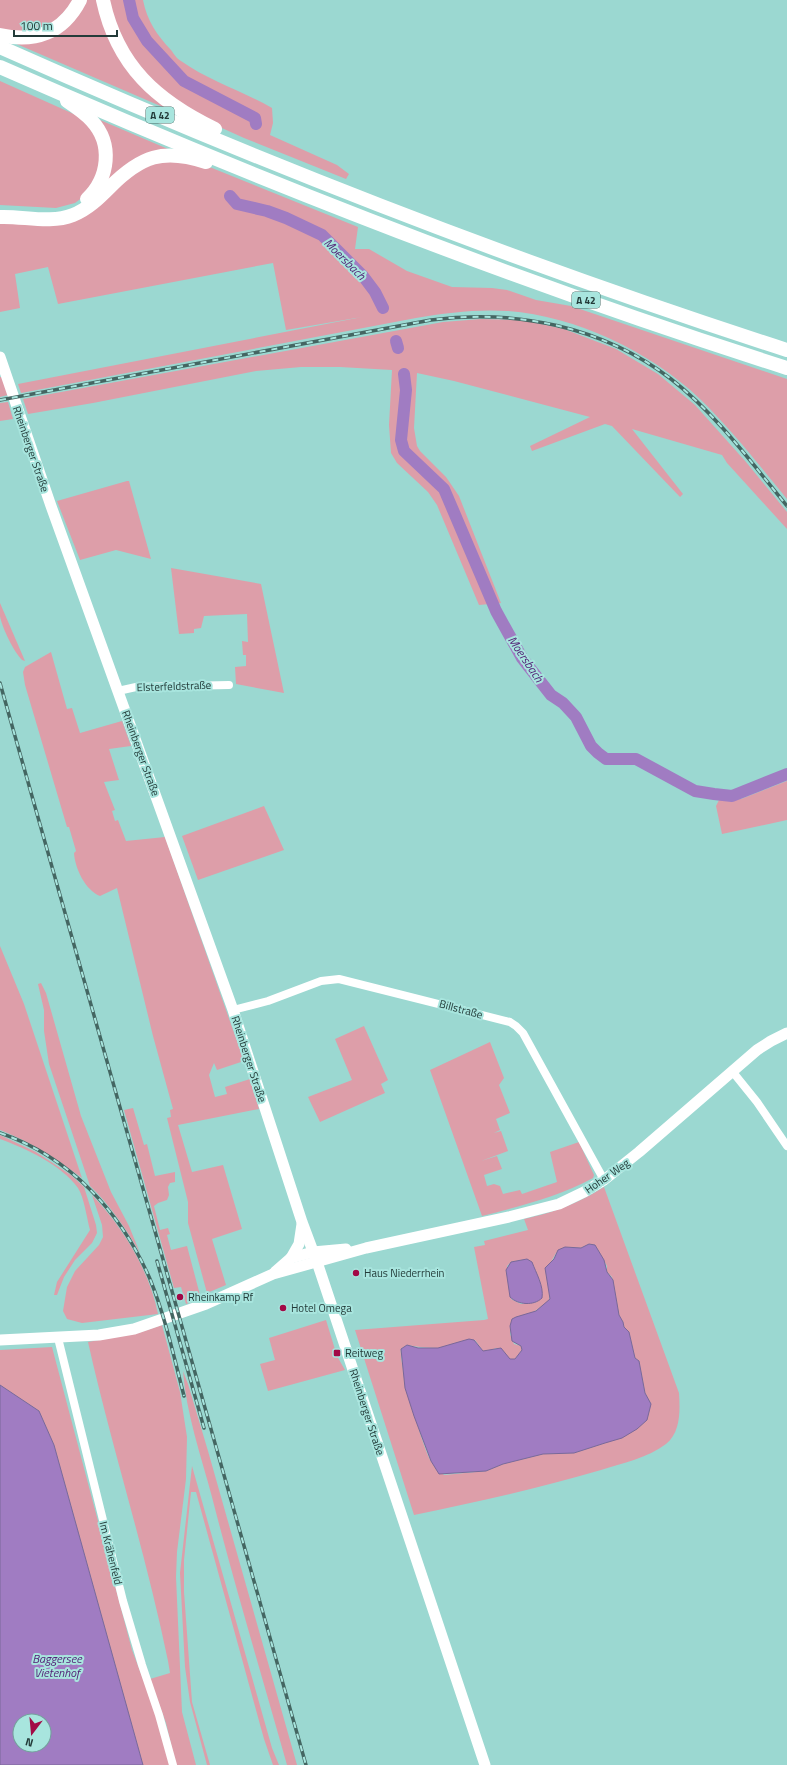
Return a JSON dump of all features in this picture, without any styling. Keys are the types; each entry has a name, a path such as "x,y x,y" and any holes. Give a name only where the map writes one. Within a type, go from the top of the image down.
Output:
{"highway":[{"path":"0,35 14,38 27,38 37,37 49,32 68,19 80,0"},
{"path":"103,0 110,25 117,42 126,58 149,86 178,109 198,121 244,142 269,161"},
{"name":"A 42","path":"0,46 269,161 474,241 607,289 787,350"},
{"name":"A 42","path":"0,67 236,166 472,259 599,305 787,368"},
{"path":"0,208 49,212 64,211 78,206 86,200 96,189 103,175 106,160 104,140 100,131 89,117 49,88"},
{"path":"0,217 49,219 71,216 89,206 136,165 158,156 179,155 206,162 236,166"}],"main road":[{"name":"Rheinberger Straße","path":"0,357 51,506 233,1010 302,1222 485,1765"},
{"name":"Hoher Weg","path":"315,1257 366,1248 546,1208 572,1198 604,1180 766,1044 787,1033"},
{"path":"273,1274 291,1258 299,1244 302,1222"},
{"path":"291,1258 315,1257"},
{"path":"0,1340 99,1335 142,1327 206,1304 315,1257"}],"street":[{"name":"Elsterfeldstraße","path":"118,691 136,687 229,685"},
{"name":"Billstraße","path":"233,1010 268,1001 321,981 340,979 510,1022 523,1034 604,1180"},
{"path":"732,1072 757,1102 787,1146"},
{"name":"Im Krähenfeld","path":"58,1338 123,1601 173,1765"}],"shaded area":[{"path":"0,0 75,0 49,28 26,34 0,32"},
{"path":"83,0 99,0 102,14 172,111 12,42 46,38"},
{"path":"106,0 143,0 147,15 153,27 178,59 214,80 272,108 273,123 270,135 337,165 349,174 346,179 244,138 202,119 169,97 132,60"},
{"path":"0,81 76,115 86,122 99,139 101,168 83,197 75,203 56,208 0,205"},
{"path":"93,117 175,152 153,155 104,183"},
{"path":"178,159 212,168 358,227 355,249 369,249 407,271 452,287 507,290 536,300 571,306 787,379 787,499 723,422 680,382 635,351 610,339 585,328 533,314 507,311 484,311 427,316 21,393 18,384 362,317 286,330 273,263 58,304 48,267 15,274 20,308 0,312 0,221 73,220 134,172 153,162"},
{"path":"481,319 523,320 564,329 616,349 658,374 695,405 746,462 787,512 787,529 727,463 722,455 632,429 683,494 680,497 612,426 605,424 532,451 530,446 590,417 454,381 417,373 414,428 417,446 420,451 446,477 459,496 501,603 479,605 437,505 428,492 397,463 391,453 389,425 392,370 340,367 301,367 256,371 93,403 28,414 23,399 443,322"},
{"path":"0,377 2,377 8,395 0,397"},
{"path":"8,402 13,419 0,421 0,403"},
{"path":"129,481 151,559 116,550 80,560 57,501"},
{"path":"171,568 261,584 284,693 236,684 235,667 246,666 246,655 243,655 242,641 248,642 247,614 204,616 201,628 194,629 194,633 179,634"},
{"path":"0,603 25,661 22,660 15,651 6,633 0,616"},
{"path":"51,652 67,709 72,708 80,733 122,721 131,746 109,749 119,780 104,782 115,810 112,811 115,821 118,820 126,841 165,837 244,1061 217,1070 214,1063 209,1075 215,1097 227,1094 225,1087 250,1079 259,1109 178,1125 192,1172 223,1165 242,1229 212,1239 226,1285 207,1293 188,1223 188,1202 167,1118 171,1117 170,1110 173,1109 153,1036 117,888 100,896 85,884 79,872 74,853 76,851 69,827 67,827 25,685 23,672 25,667"},
{"path":"787,781 787,820 722,834 716,806 719,800 741,799"},
{"path":"264,806 284,850 198,880 182,836"},
{"path":"0,946 24,1004 82,1178 42,1151 0,1130"},
{"path":"41,983 46,993 81,1116 111,1192 129,1226 140,1253 117,1218 90,1186 49,1064 44,1031 44,1010 38,984"},
{"path":"364,1026 388,1080 381,1084 385,1093 320,1122 308,1097 352,1080 335,1039"},
{"path":"490,1042 504,1078 499,1085 510,1113 496,1119 500,1130 494,1133 501,1131 508,1151 481,1161 497,1156 502,1169 484,1175 487,1186 494,1184 500,1186 503,1194 520,1190 522,1194 557,1182 550,1152 579,1142 594,1175 593,1178 580,1185 553,1196 482,1216 430,1070"},
{"path":"133,1108 144,1145 147,1144 155,1176 175,1172 175,1182 170,1183 168,1187 169,1195 167,1200 154,1206 160,1230 168,1228 170,1234 167,1235 171,1250 187,1246 200,1295 196,1298 197,1300 186,1304 181,1287 174,1288 124,1110"},
{"path":"0,1135 36,1152 71,1175 84,1187 96,1225 97,1233 92,1243 75,1260 64,1277 57,1295 54,1295 57,1282 90,1230 82,1197 78,1188 63,1172 31,1152 0,1139"},
{"path":"604,1187 679,1393 680,1406 677,1427 671,1439 659,1449 643,1457 578,1477 485,1500 414,1515 355,1330 488,1319 474,1247 485,1245 484,1241 528,1230 524,1219 566,1207","holes":["589,1244 595,1245 607,1266 607,1272 612,1277 619,1315 624,1327 629,1332 635,1358 639,1361 645,1393 651,1404 605,1443 574,1453 543,1454 503,1464 486,1471 444,1475 434,1465 427,1453 407,1387 403,1370 401,1349 407,1345 438,1348 475,1340 483,1351 487,1352 496,1348 510,1359 515,1359 522,1350 521,1346 514,1344 510,1334 511,1328 549,1301 551,1262 556,1253 569,1247 581,1248","527,1259 537,1302 521,1304 511,1299 507,1266 511,1262"]},
{"path":"92,1195 114,1221 133,1250 148,1281 158,1314 82,1323 67,1319 63,1311 67,1287 75,1271 99,1245 103,1237 102,1225"},
{"path":"326,1320 337,1356 345,1370 268,1391 260,1364 275,1360 269,1338"},
{"path":"162,1325 180,1392 187,1437 186,1479 177,1552 176,1577 182,1712 196,1765 176,1765 166,1723 150,1679 170,1673 168,1661 150,1581 97,1382 88,1342 138,1333"},
{"path":"52,1347 132,1650 156,1713 170,1765 143,1765 54,1445 39,1411 0,1385 0,1350"},
{"path":"183,1371 208,1451 297,1765 287,1765 194,1434 187,1403"},
{"path":"192,1466 272,1748 279,1765 273,1765 264,1739 196,1492 191,1492 184,1560 184,1592 192,1702 210,1765 207,1765 190,1702 185,1667 180,1573"}],"water":[{"path":"589,1244 595,1245 604,1260 607,1272 613,1280 619,1315 624,1327 629,1332 635,1358 639,1361 645,1393 651,1404 647,1420 637,1429 622,1438 574,1453 543,1454 503,1464 486,1471 439,1474 431,1461 405,1388 401,1349 407,1345 418,1348 438,1348 469,1339 474,1340 483,1351 501,1348 510,1359 515,1359 522,1350 521,1346 512,1341 510,1326 512,1319 536,1311 550,1299 545,1268 554,1259 558,1250 565,1247 581,1248"},
{"path":"527,1259 532,1262 541,1284 542,1298 539,1301 526,1304 517,1302 510,1297 506,1270 511,1262"},
{"name":"Baggersee Vietenhof","path":"0,1385 39,1411 54,1445 143,1765 0,1765"}],"waterway":[{"name":"Moersbach","path":"129,0 133,18 147,41 184,81 255,118 256,124"},
{"name":"Moersbach","path":"230,196 237,204 267,211 322,235 363,276 375,292 383,308"},
{"name":"Moersbach","path":"396,341 398,348"},
{"name":"Moersbach","path":"404,374 406,390 401,440 404,451 444,489 496,611 522,658 551,695 563,703 576,717 591,746 606,759 636,759 695,791 714,794 732,796 787,774"}],"railway":[{"path":"0,400 431,320 463,317 494,317 526,320 587,334 616,346 644,361 671,379 703,407 718,423 787,506"},
{"path":"0,683 306,1765"},
{"path":"0,1133 25,1143 71,1172 108,1210 124,1231 138,1254 150,1279 169,1337 184,1396"},
{"path":"157,1261 204,1428"}],"place":[{"name":"Haus Niederrhein","path":"356,1273"},
{"name":"Rheinkamp Rf","path":"180,1297"},
{"name":"Hotel Omega","path":"283,1308"},
{"name":"Reitweg","path":"337,1353"}]}
